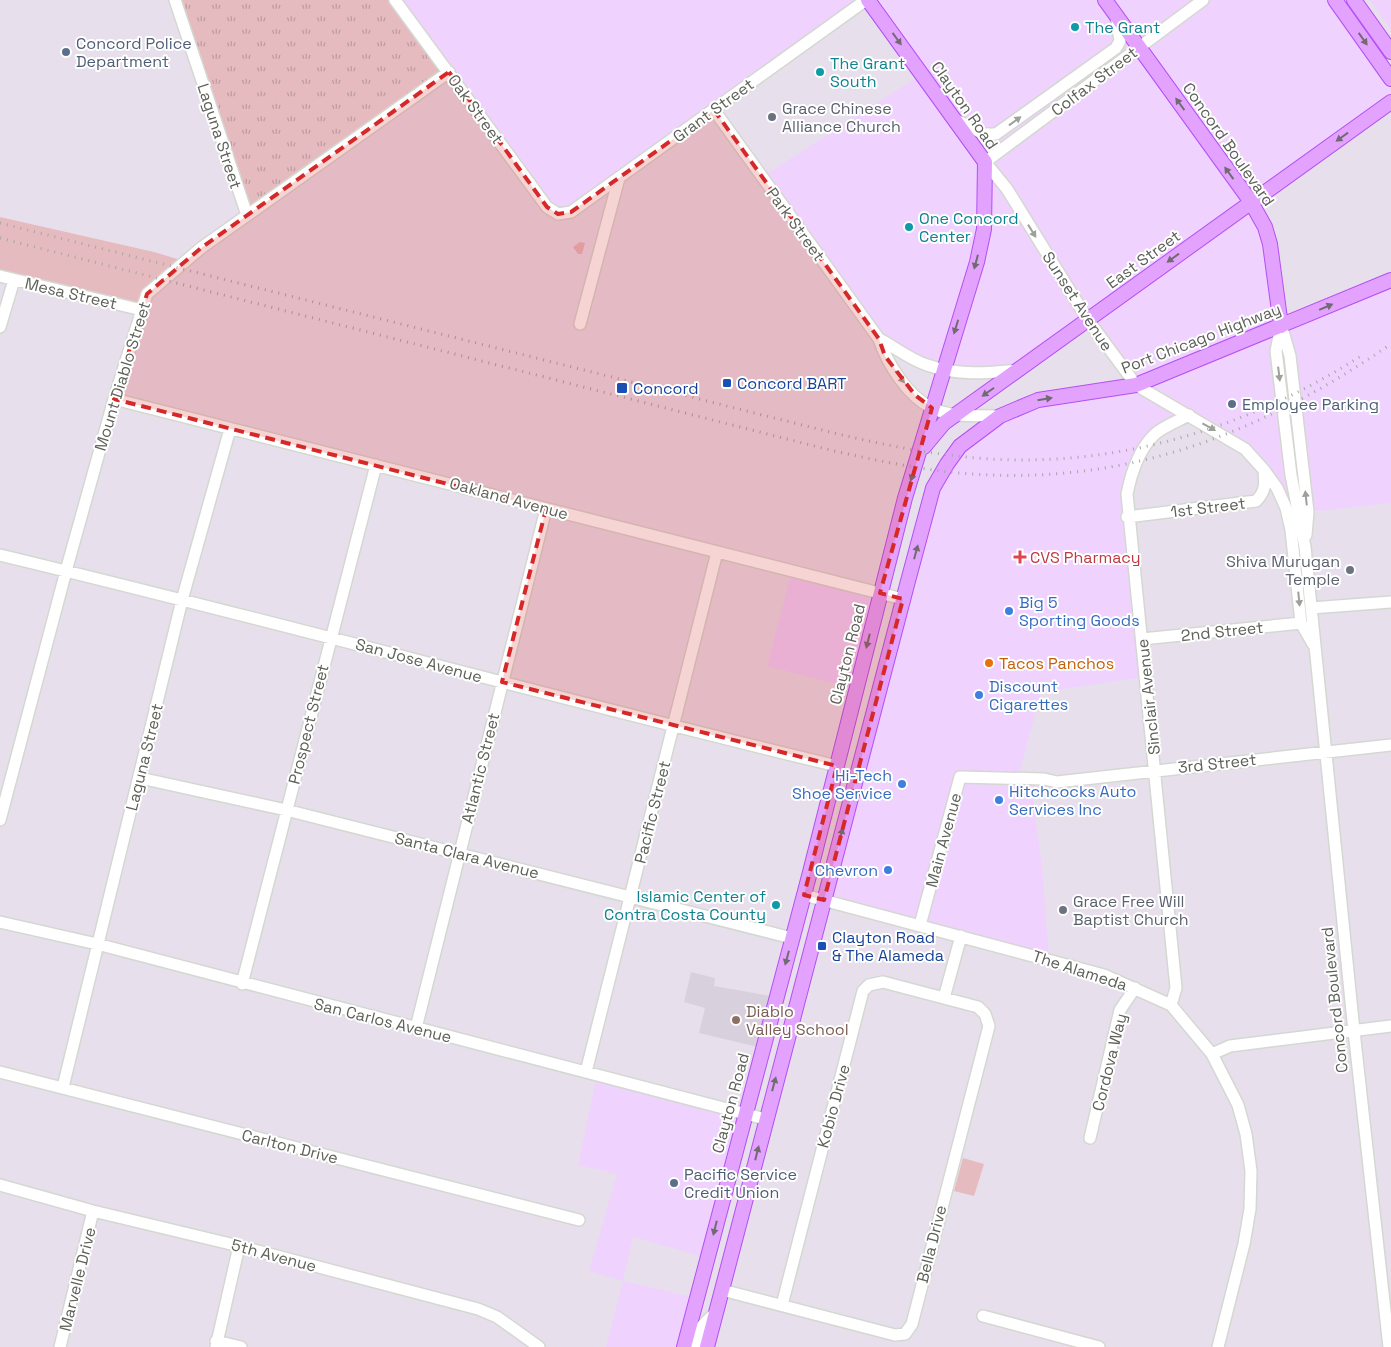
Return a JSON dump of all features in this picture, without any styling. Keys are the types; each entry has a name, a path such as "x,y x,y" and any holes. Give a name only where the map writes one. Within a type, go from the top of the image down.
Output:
{"main road":[{"name":"Clayton Road","path":"684,1347 804,894 905,498 977,262 984,229 985,162 867,0"},
{"name":"Concord Boulevard","path":"1105,0 1250,202 1264,227 1270,244 1281,326"},
{"path":"1335,0 1391,79"},
{"path":"1354,0 1391,52"},
{"name":"East Street","path":"921,449 956,414 1391,102"},
{"name":"Port Chicago Highway","path":"903,599 933,488 960,446 1000,416 1038,400 1136,385 1391,280"},
{"path":"707,1347 765,1119 903,599"}],"street":[{"name":"Laguna Street","path":"175,0 247,215"},
{"name":"Oak Street","path":"395,0 547,206 558,214"},
{"name":"Grant Street","path":"558,214 571,212 867,0"},
{"name":"Colfax Street","path":"985,162 1203,0"},
{"name":"Colfax Street","path":"956,120 984,134 996,134 1116,48 1120,42 1116,16"},
{"name":"Mount Diablo Street","path":"0,820 114,399 147,294 184,261 449,72"},
{"name":"Park Street","path":"714,110 879,339 885,356 914,394 932,408 956,414 1000,416"},
{"name":"Sunset Avenue","path":"985,162 1007,189 1088,320 1136,385 1245,449 1264,470"},
{"path":"580,324 619,178"},
{"name":"Mesa Street","path":"0,276 142,310"},
{"path":"0,327 14,280"},
{"name":"Concord Boulevard","path":"1281,326 1276,351 1291,475 1305,547 1354,1031 1390,1347"},
{"name":"Park Street","path":"879,339 926,365 943,370 970,374 1019,370"},
{"name":"Oakland Avenue","path":"114,399 903,599"},
{"name":"Sinclair Avenue","path":"1171,1005 1176,988 1156,770 1126,494 1131,476 1149,441 1155,434 1189,415"},
{"name":"Laguna Street","path":"63,1087 182,600 230,428"},
{"name":"Prospect Street","path":"242,984 330,637 376,466"},
{"name":"Concord Boulevard","path":"1264,470 1286,508 1293,540 1301,623 1316,650"},
{"name":"1st Street","path":"1127,517 1247,504 1256,501 1263,494 1266,484 1264,470"},
{"name":"Atlantic Street","path":"416,1028 458,853 546,508"},
{"name":"Pacific Street","path":"586,1072 717,552"},
{"name":"San Jose Avenue","path":"0,554 330,637 673,727 837,766"},
{"path":"1311,608 1391,602"},
{"name":"2nd Street","path":"1142,639 1301,623"},
{"name":"3rd Street","path":"1044,779 1057,782 1391,745"},
{"name":"Main Avenue","path":"920,925 960,777 1044,779"},
{"name":"Santa Clara Avenue","path":"140,778 286,810 792,938"},
{"name":"The Alameda","path":"804,894 1104,975 1171,1005 1212,1054 1238,1105 1246,1134 1251,1172 1250,1209 1244,1244 1218,1347"},
{"name":"San Carlos Avenue","path":"0,922 97,944 242,984 765,1119"},
{"path":"944,998 961,936"},
{"name":"Kobio Drive","path":"782,1305 863,991 869,985 883,982 944,998"},
{"name":"Cordova Way","path":"1090,1138 1120,1010 1135,988"},
{"name":"Bella Drive","path":"722,1290 895,1335 905,1334 912,1324 989,1026 985,1014 978,1007 944,998"},
{"path":"1212,1054 1230,1046 1391,1026"},
{"name":"Carlton Drive","path":"0,1072 579,1220"},
{"name":"5th Avenue","path":"0,1184 93,1211 239,1246 478,1309 497,1317 539,1347"},
{"name":"Marvelle Drive","path":"60,1347 93,1211"},
{"path":"239,1246 216,1344 241,1347"},
{"path":"695,1347 700,1327 716,1312"},
{"path":"983,1316 1099,1347"}],"highlighted area":[{"path":"449,72 547,207 558,214 571,212 714,110 879,339 885,356 915,395 932,408 880,593 903,599 824,900 804,895 837,766 502,682 546,509 114,399 147,294 201,248"}],"shaded area":[{"path":"395,0 866,0 558,214"},
{"path":"868,0 1335,0 1391,79 1391,102 1251,202 1265,227 1281,326 1391,280 1391,503 1308,512 1286,508 1253,458 1189,415 1155,434 1131,476 1145,677 1041,692 1018,779 1030,780 1042,865 1049,959 824,900 899,613 947,464 1017,408 1136,385 1087,321 1019,370 943,369 879,339 762,177 922,74"},
{"path":"1370,0 1391,0 1391,30"},
{"path":"792,571 880,593 856,689 767,666"},
{"name":"Diablo Valley School","path":"691,972 715,978 714,986 776,997 762,1048 699,1033 705,1008 684,1002"},
{"path":"597,1075 745,1113 707,1258 633,1237 623,1281 589,1271 617,1174 578,1165"},
{"path":"623,1281 697,1298 684,1347 606,1347"}],"green space":[{"path":"175,0 395,0 449,72 247,215"},
{"path":"0,217 154,252 184,261 147,294 142,310 0,276"},
{"path":"580,242 585,243 582,254 578,254 573,247"},
{"path":"963,1158 984,1164 974,1196 954,1191"}],"railway":[{"path":"0,223 838,434 883,444 975,458 1022,460 1068,458 1113,453 1157,444 1243,417 1325,378 1364,354"},
{"path":"0,238 834,451 886,462 955,473 1030,475 1086,471 1140,461 1193,446 1244,427 1294,403 1343,375 1391,344"}],"place":[{"name":"The Grant","path":"1075,27"},
{"name":"Concord Police Department","path":"66,52"},
{"name":"The Grant South","path":"820,72"},
{"name":"Grace Chinese Alliance Church","path":"772,117"},
{"name":"One Concord Center","path":"909,227"},
{"name":"Concord BART","path":"727,383"},
{"name":"Concord","path":"622,388"},
{"name":"Employee Parking","path":"1232,404"},
{"name":"CVS Pharmacy","path":"1020,557"},
{"name":"Shiva Murugan Temple","path":"1350,570"},
{"name":"Big 5 Sporting Goods","path":"1009,611"},
{"name":"Tacos Panchos","path":"989,663"},
{"name":"Discount Cigarettes","path":"979,695"},
{"name":"Hi-Tech Shoe Service","path":"902,784"},
{"name":"Hitchcocks Auto Services Inc","path":"999,800"},
{"name":"Chevron","path":"888,870"},
{"name":"Islamic Center of Contra Costa County","path":"776,905"},
{"name":"Grace Free Will Baptist Church","path":"1063,910"},
{"name":"Clayton Road & The Alameda","path":"822,946"},
{"name":"Diablo Valley School","path":"736,1020"},
{"name":"Pacific Service Credit Union","path":"674,1183"}]}
